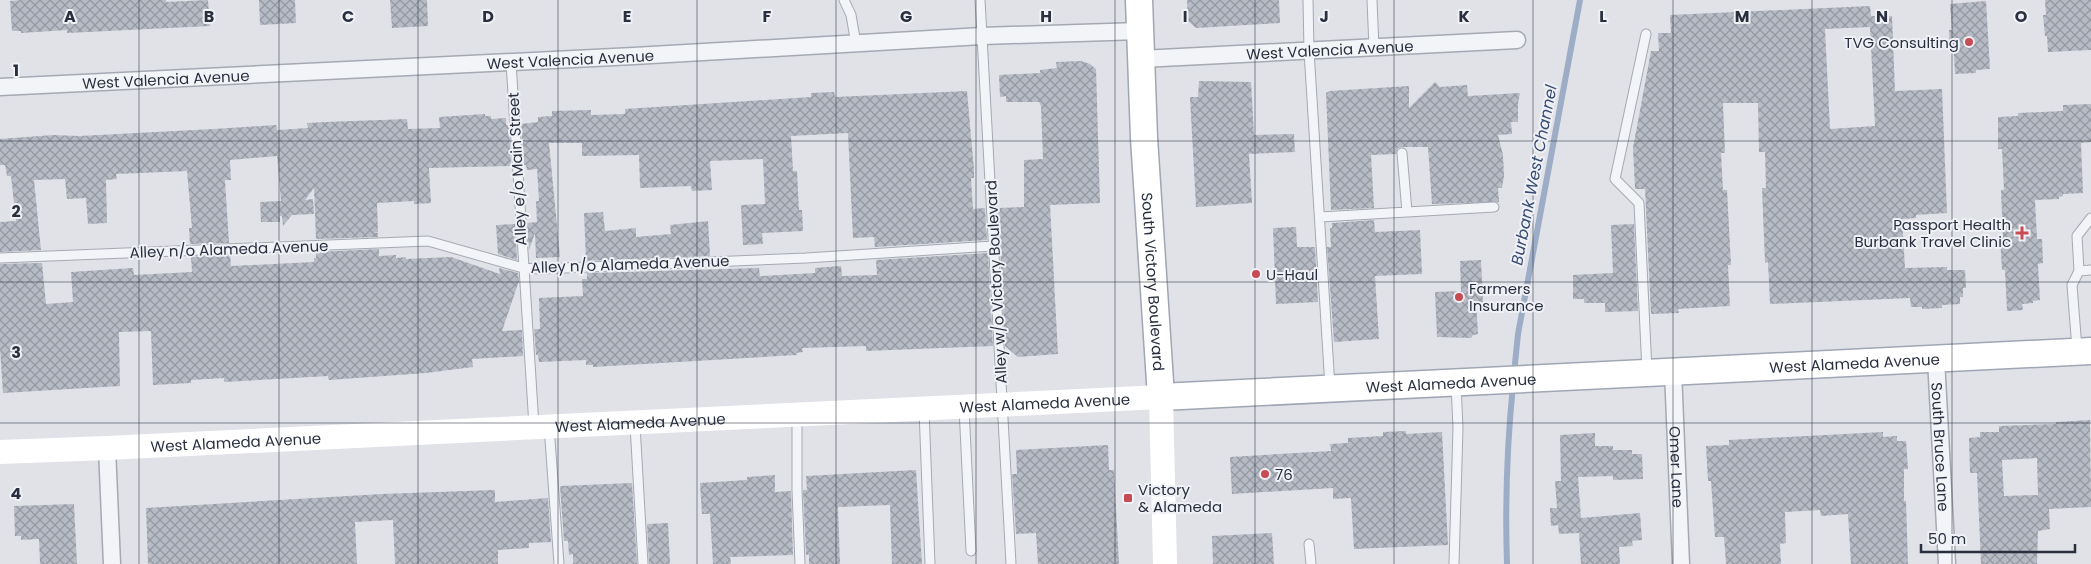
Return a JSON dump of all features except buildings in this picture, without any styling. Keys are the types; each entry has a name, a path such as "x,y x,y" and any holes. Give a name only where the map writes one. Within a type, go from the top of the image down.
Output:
{"main road":[{"name":"South Victory Boulevard","path":"1139,0 1144,138 1161,397 1165,564"},
{"name":"West Alameda Avenue","path":"0,452 2084,352"}],"street":[{"name":"West Valencia Avenue","path":"0,87 511,62 982,36 1140,31"},
{"name":"West Valencia Avenue","path":"1142,59 1517,40"},
{"name":"South Bruce Lane","path":"1936,359 1947,564"},
{"name":"Omer Lane","path":"1672,371 1681,564"},
{"path":"107,448 112,564"}],"lane":[{"path":"844,0 851,15 856,44"},
{"name":"Alley w/o Victory Boulevard","path":"980,0 1011,564"},
{"path":"1308,0 1309,51 1330,387"},
{"path":"1372,0 1374,48"},
{"path":"1646,34 1615,179 1638,203 1647,372"},
{"name":"Alley e/o Main Street","path":"511,62 523,268 559,564"},
{"path":"1402,154 1407,212"},
{"path":"1320,218 1494,207"},
{"path":"2084,352 2072,285 2080,271 2076,236 2091,218"},
{"name":"Alley n/o Alameda Avenue","path":"0,258 428,242 523,268 796,258 993,246"},
{"path":"2080,271 2091,270"},
{"path":"1454,564 1458,428 1462,381"},
{"path":"964,405 971,551"},
{"path":"924,407 930,564"},
{"path":"797,414 797,490 800,564"},
{"path":"634,421 643,564"},
{"path":"1309,544 1311,564"}],"waterway":[{"name":"Burbank West Channel","path":"1514,373 1518,334 1580,0"},
{"name":"Burbank West Channel","path":"1507,564 1507,475 1513,385"}],"place":[{"name":"TVG Consulting","path":"1969,42"},
{"name":"Passport Health Burbank Travel Clinic","path":"2022,233"},
{"name":"U-Haul","path":"1256,274"},
{"name":"Farmers Insurance","path":"1459,297"},
{"name":"76","path":"1265,474"},
{"name":"Victory & Alameda","path":"1128,498"}]}
